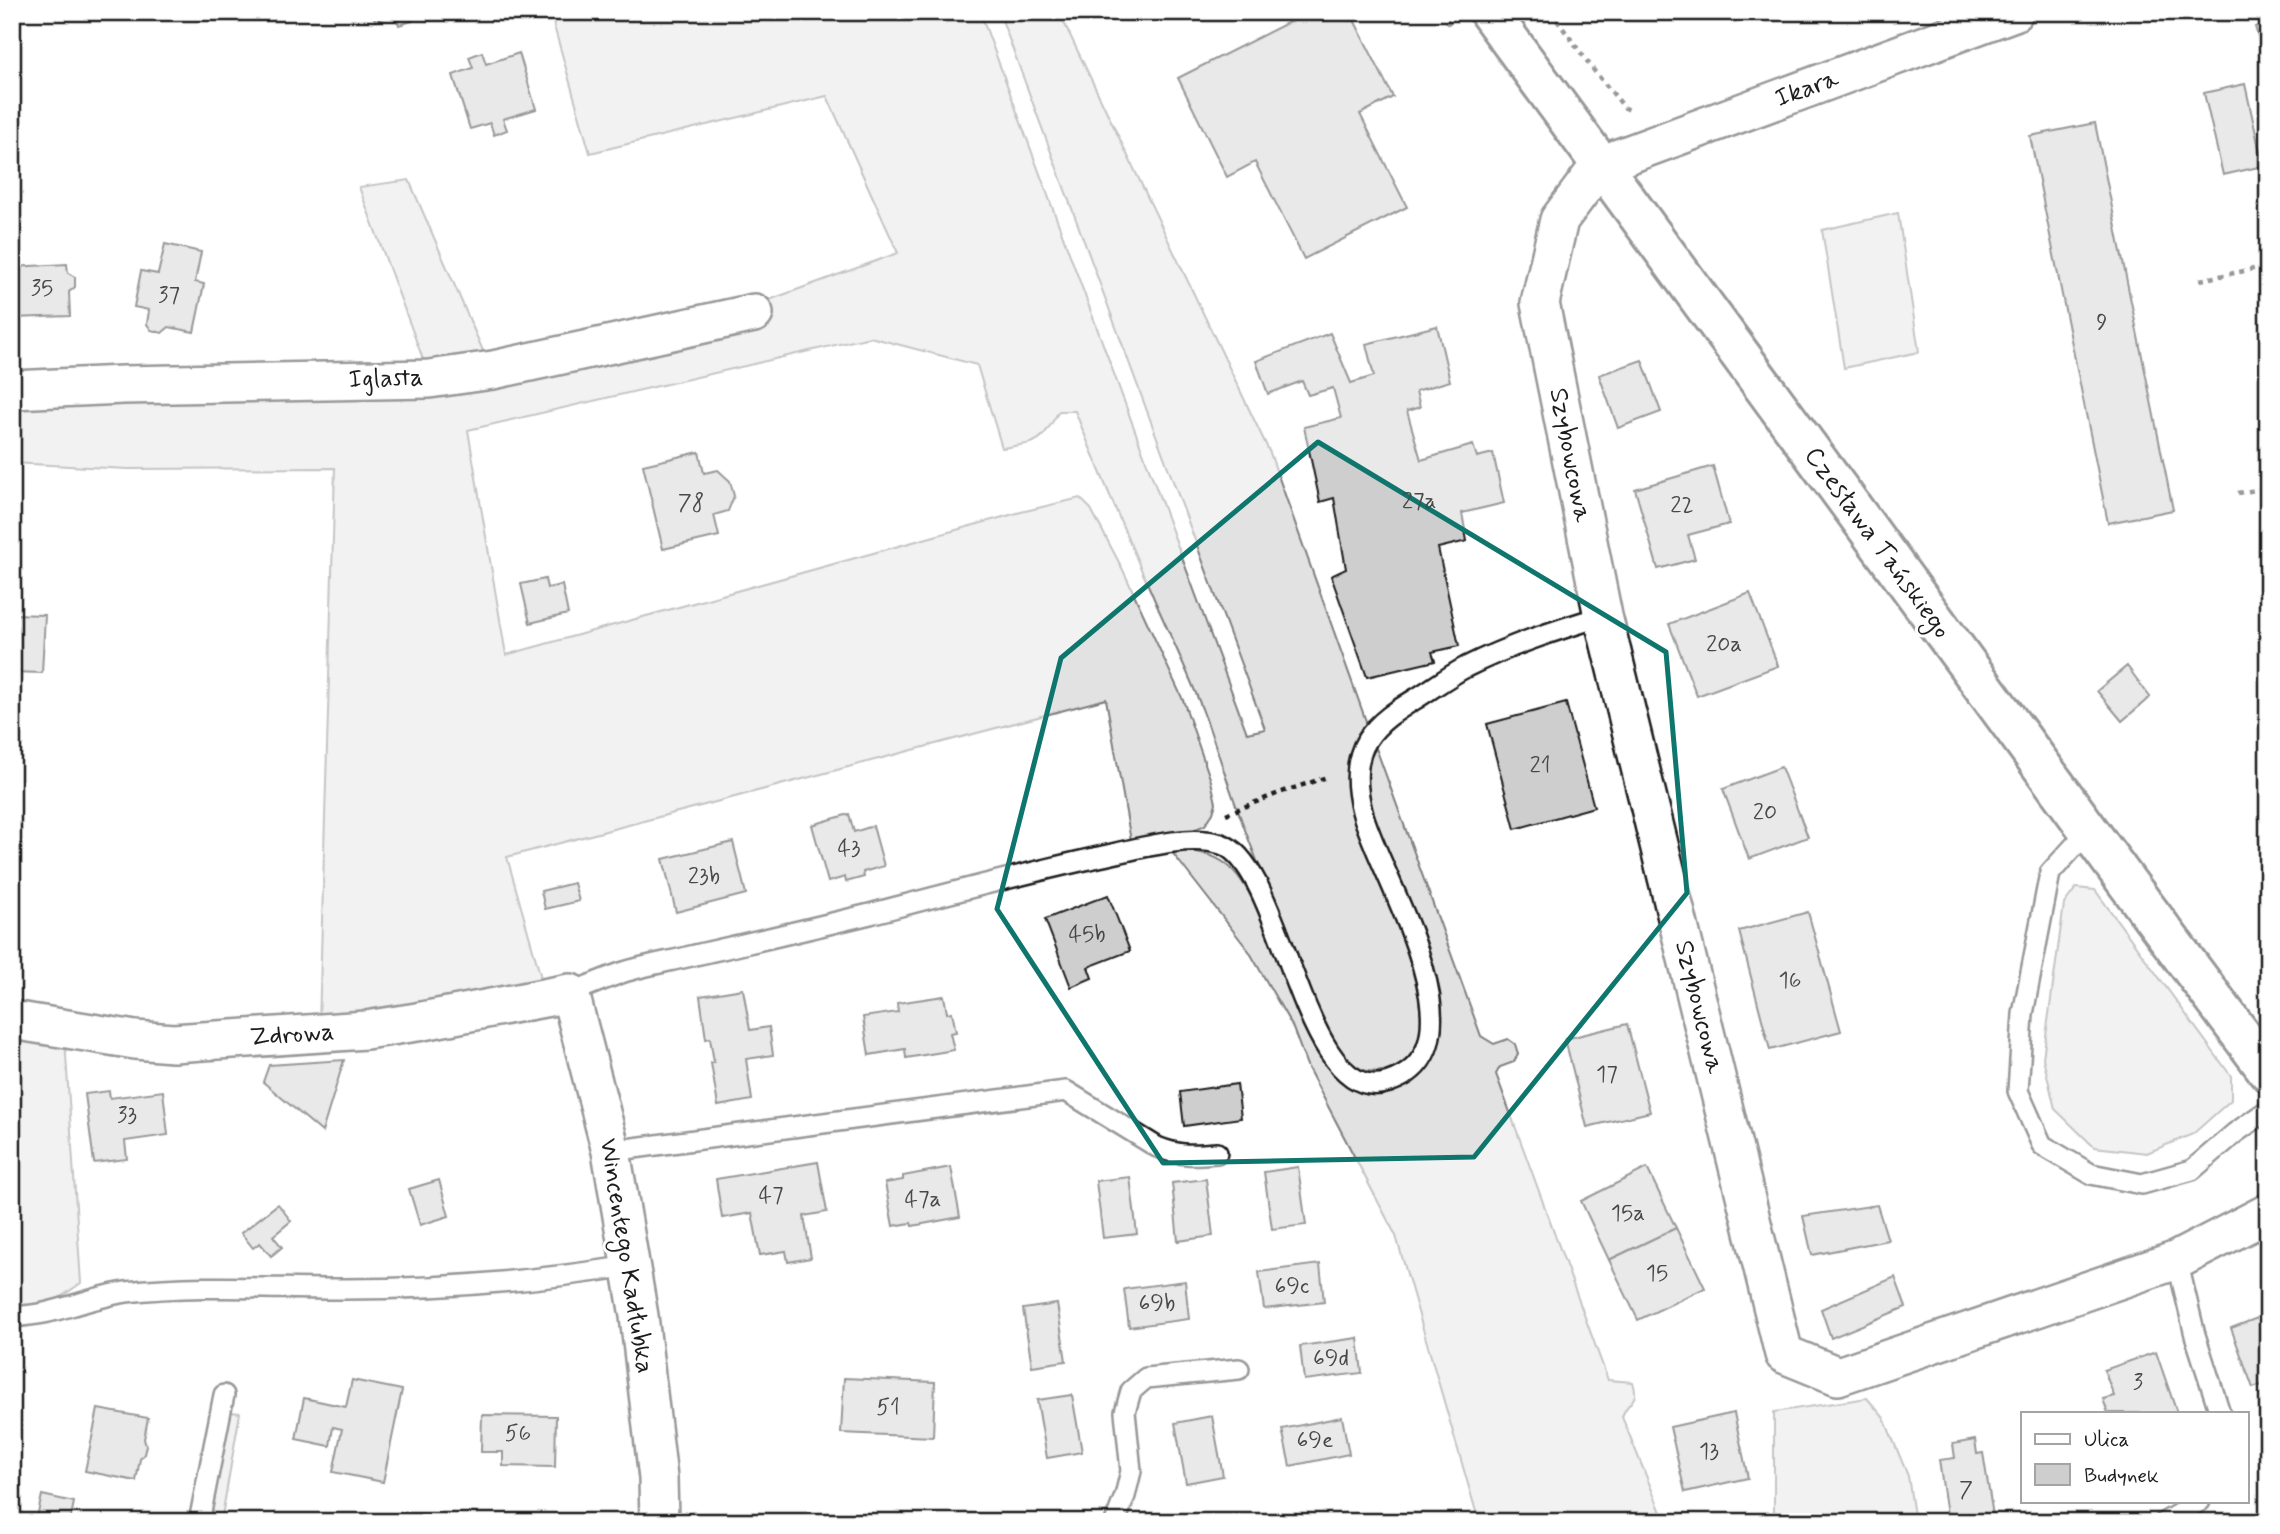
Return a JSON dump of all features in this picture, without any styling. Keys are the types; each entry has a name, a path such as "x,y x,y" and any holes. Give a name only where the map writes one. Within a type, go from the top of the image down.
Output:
{"street":[{"name":"Czesława Tańskiego","path":"1489,12 2268,1071"},
{"name":"Ikara","path":"1600,165 2014,12"},
{"name":"Szybowcowa","path":"1600,165 1559,220 1540,303 1603,616 1784,1354 1838,1376 2177,1260 2268,1213"},
{"name":"Iglasta","path":"12,390 429,379 493,370 754,313"},
{"name":"Zdrowa","path":"12,1020 135,1040 173,1043 366,1030 570,993"},
{"name":"Wincentego Kadłubka","path":"570,993 611,1151 639,1316 658,1478 659,1522"}],"lane":[{"path":"570,993 623,973 866,915 1045,868 1144,847 1211,841 1227,845 1240,858 1257,884 1322,1042 1333,1059 1347,1073 1361,1081 1387,1083 1412,1070 1422,1057 1430,1037 1432,1018 1428,986 1418,950 1362,814 1357,785 1361,754 1375,730 1394,713 1463,669 1538,635 1603,616"},
{"path":"2089,830 2050,873 2023,1014 2018,1091 2042,1145 2091,1174 2142,1184 2192,1170 2235,1133 2268,1110"},
{"path":"611,1151 1066,1091 1157,1147 1185,1156 1217,1153"},
{"path":"2177,1260 2195,1335 2220,1412"},
{"path":"12,1317 45,1313 125,1292 188,1288 347,1289 476,1284 580,1274 630,1266"},
{"path":"1115,1522 1131,1471 1125,1412 1131,1391 1146,1378 1239,1369"},
{"path":"199,1522 224,1395"},
{"path":"2165,1522 2198,1502"}],"path":[{"path":"1551,12 1625,108 1656,119 1669,141"},
{"path":"2200,280 2268,266"},
{"path":"2238,493 2268,488"},
{"path":"1226,814 1339,772 1358,768"}],"highlighted area":[{"path":"1318,442 1666,652 1687,893 1474,1157 1163,1163 997,909 1061,658"}],"shaded area":[{"path":"550,12 980,12 1247,733 1265,729 999,12 1059,12 1270,453 1367,724 1350,754 1348,776 1354,804 1405,939 1418,986 1421,1027 1411,1057 1382,1071 1363,1070 1338,1049 1324,1025 1253,852 1198,699 1075,411 1059,411 1037,440 1002,448 977,365 870,337 468,430 506,655 1080,498 1091,509 1123,570 1183,700 1216,803 1205,825 1189,832 1131,841 1106,699 507,857 543,985 319,1026 335,468 128,469 12,463 12,398 498,381 773,319 769,300 898,253 827,96 590,153"},
{"path":"409,180 487,360 427,370 359,187"},
{"path":"1898,213 1919,352 1844,368 1822,230"},
{"path":"1376,748 1481,1036 1494,1044 1508,1039 1515,1044 1518,1054 1514,1062 1500,1067 1496,1074 1608,1380 1633,1382 1634,1398 1622,1417 1665,1522 1479,1522 1396,1236 1308,1068 1292,1026 1249,951 1171,851 1207,854 1226,864 1245,886 1262,919 1311,1038 1330,1069 1353,1090 1381,1094 1398,1088 1421,1071 1435,1049 1440,1022 1430,961 1407,898 1369,814 1365,771"},
{"path":"2076,888 2095,890 2231,1076 2231,1100 2193,1134 2147,1153 2094,1147 2055,1109 2043,1058 2064,904"},
{"path":"12,1030 65,1040 81,1283 48,1306 12,1310"},
{"path":"1867,1398 1884,1418 1908,1476 1915,1522 1774,1522 1774,1412"},
{"path":"230,1412 240,1413 221,1522 210,1522"}],"building":[{"path":"373,12 409,12 412,21 399,25 395,14 375,21"},
{"path":"1309,12 1350,12 1393,97 1360,114 1407,207 1304,259 1255,162 1227,177 1178,78"},
{"path":"2268,23 2268,68 2255,27"},
{"path":"482,52 486,64 519,53 536,109 503,119 507,130 494,135 490,123 470,129 453,75 473,68 469,57"},
{"path":"2245,84 2263,166 2223,175 2204,93"},
{"path":"2095,123 2173,510 2108,523 2030,136"},
{"path":"165,244 201,252 195,282 204,284 194,332 169,327 162,333 151,330 147,324 149,310 134,307 141,271 158,274"},
{"path":"67,264 68,273 75,277 75,287 69,292 70,316 12,318 12,267"},
{"path":"1437,326 1450,381 1416,391 1420,407 1407,411 1421,460 1473,445 1477,457 1493,453 1504,503 1462,513 1467,541 1438,548 1459,646 1432,652 1435,661 1367,677 1331,576 1346,569 1334,498 1320,502 1304,427 1341,418 1333,388 1308,395 1302,381 1268,394 1256,361 1330,333 1351,383 1374,376 1366,344"},
{"path":"1642,360 1661,412 1618,428 1599,375"},
{"path":"699,452 704,473 718,470 730,481 734,496 728,511 714,515 719,536 663,549 643,465"},
{"path":"1713,466 1729,524 1688,535 1695,559 1658,569 1635,489"},
{"path":"545,579 547,588 562,585 568,614 530,623 521,584"},
{"path":"1750,593 1778,666 1697,696 1669,624"},
{"path":"12,614 45,615 42,673 12,672"},
{"path":"2127,666 2150,697 2122,721 2097,691"},
{"path":"1566,703 1594,807 1515,829 1487,724"},
{"path":"1781,767 1808,837 1749,859 1723,789"},
{"path":"849,814 854,832 873,826 884,866 863,872 864,877 846,882 845,877 828,882 812,825"},
{"path":"733,842 746,894 676,912 663,859"},
{"path":"574,883 579,901 545,909 541,891"},
{"path":"1108,895 1130,951 1088,967 1092,978 1071,987 1045,919"},
{"path":"1808,912 1841,1031 1770,1050 1739,931"},
{"path":"743,989 750,1030 769,1027 773,1055 746,1059 752,1100 718,1106 711,1063 714,1062 710,1038 706,1039 700,996"},
{"path":"944,996 947,1013 952,1012 956,1032 950,1033 954,1050 906,1058 905,1049 869,1055 863,1017 898,1012 897,1003"},
{"path":"1627,1024 1650,1112 1587,1127 1565,1039"},
{"path":"344,1060 322,1132 263,1082 269,1065"},
{"path":"1237,1084 1241,1118 1184,1126 1180,1092"},
{"path":"109,1091 110,1098 163,1091 168,1135 125,1141 127,1159 94,1163 85,1094"},
{"path":"818,1162 827,1212 804,1216 811,1258 788,1262 786,1251 760,1255 752,1213 722,1218 716,1179"},
{"path":"951,1167 960,1217 912,1226 911,1223 893,1226 885,1183 903,1180 903,1176"},
{"path":"1298,1167 1306,1225 1272,1229 1264,1172"},
{"path":"1647,1168 1676,1228 1609,1260 1581,1201"},
{"path":"1130,1177 1137,1234 1103,1238 1096,1181"},
{"path":"1206,1179 1213,1236 1178,1241 1172,1183"},
{"path":"439,1180 449,1216 420,1225 409,1189"},
{"path":"278,1204 291,1221 273,1236 282,1247 271,1256 260,1243 253,1248 241,1233"},
{"path":"1877,1205 1888,1240 1812,1255 1803,1216"},
{"path":"1676,1228 1705,1288 1638,1320 1609,1260"},
{"path":"1320,1264 1324,1302 1264,1309 1259,1272"},
{"path":"1895,1277 1906,1307 1831,1338 1821,1309"},
{"path":"1185,1281 1189,1319 1129,1327 1124,1289"},
{"path":"1057,1304 1066,1361 1032,1366 1023,1309"},
{"path":"2268,1314 2268,1383 2253,1388 2231,1328"},
{"path":"1358,1338 1362,1373 1304,1380 1300,1346"},
{"path":"2156,1352 2177,1412 2108,1412 2103,1399 2114,1396 2104,1370"},
{"path":"844,1378 935,1382 933,1437 841,1433"},
{"path":"352,1380 402,1390 383,1482 333,1472 342,1429 333,1427 330,1446 296,1439 304,1398 346,1407"},
{"path":"1072,1395 1082,1452 1047,1458 1037,1400"},
{"path":"98,1409 148,1418 144,1439 146,1446 140,1459 136,1481 85,1471"},
{"path":"1734,1413 1748,1478 1685,1492 1670,1427"},
{"path":"482,1415 556,1416 555,1467 503,1466 503,1452 481,1452"},
{"path":"1212,1416 1223,1476 1186,1483 1175,1423"},
{"path":"1342,1417 1349,1454 1290,1466 1282,1429"},
{"path":"1975,1440 1977,1454 1983,1453 1994,1522 1948,1522 1939,1460 1955,1458 1953,1444"},
{"path":"42,1495 74,1502 70,1522 36,1522"}]}
